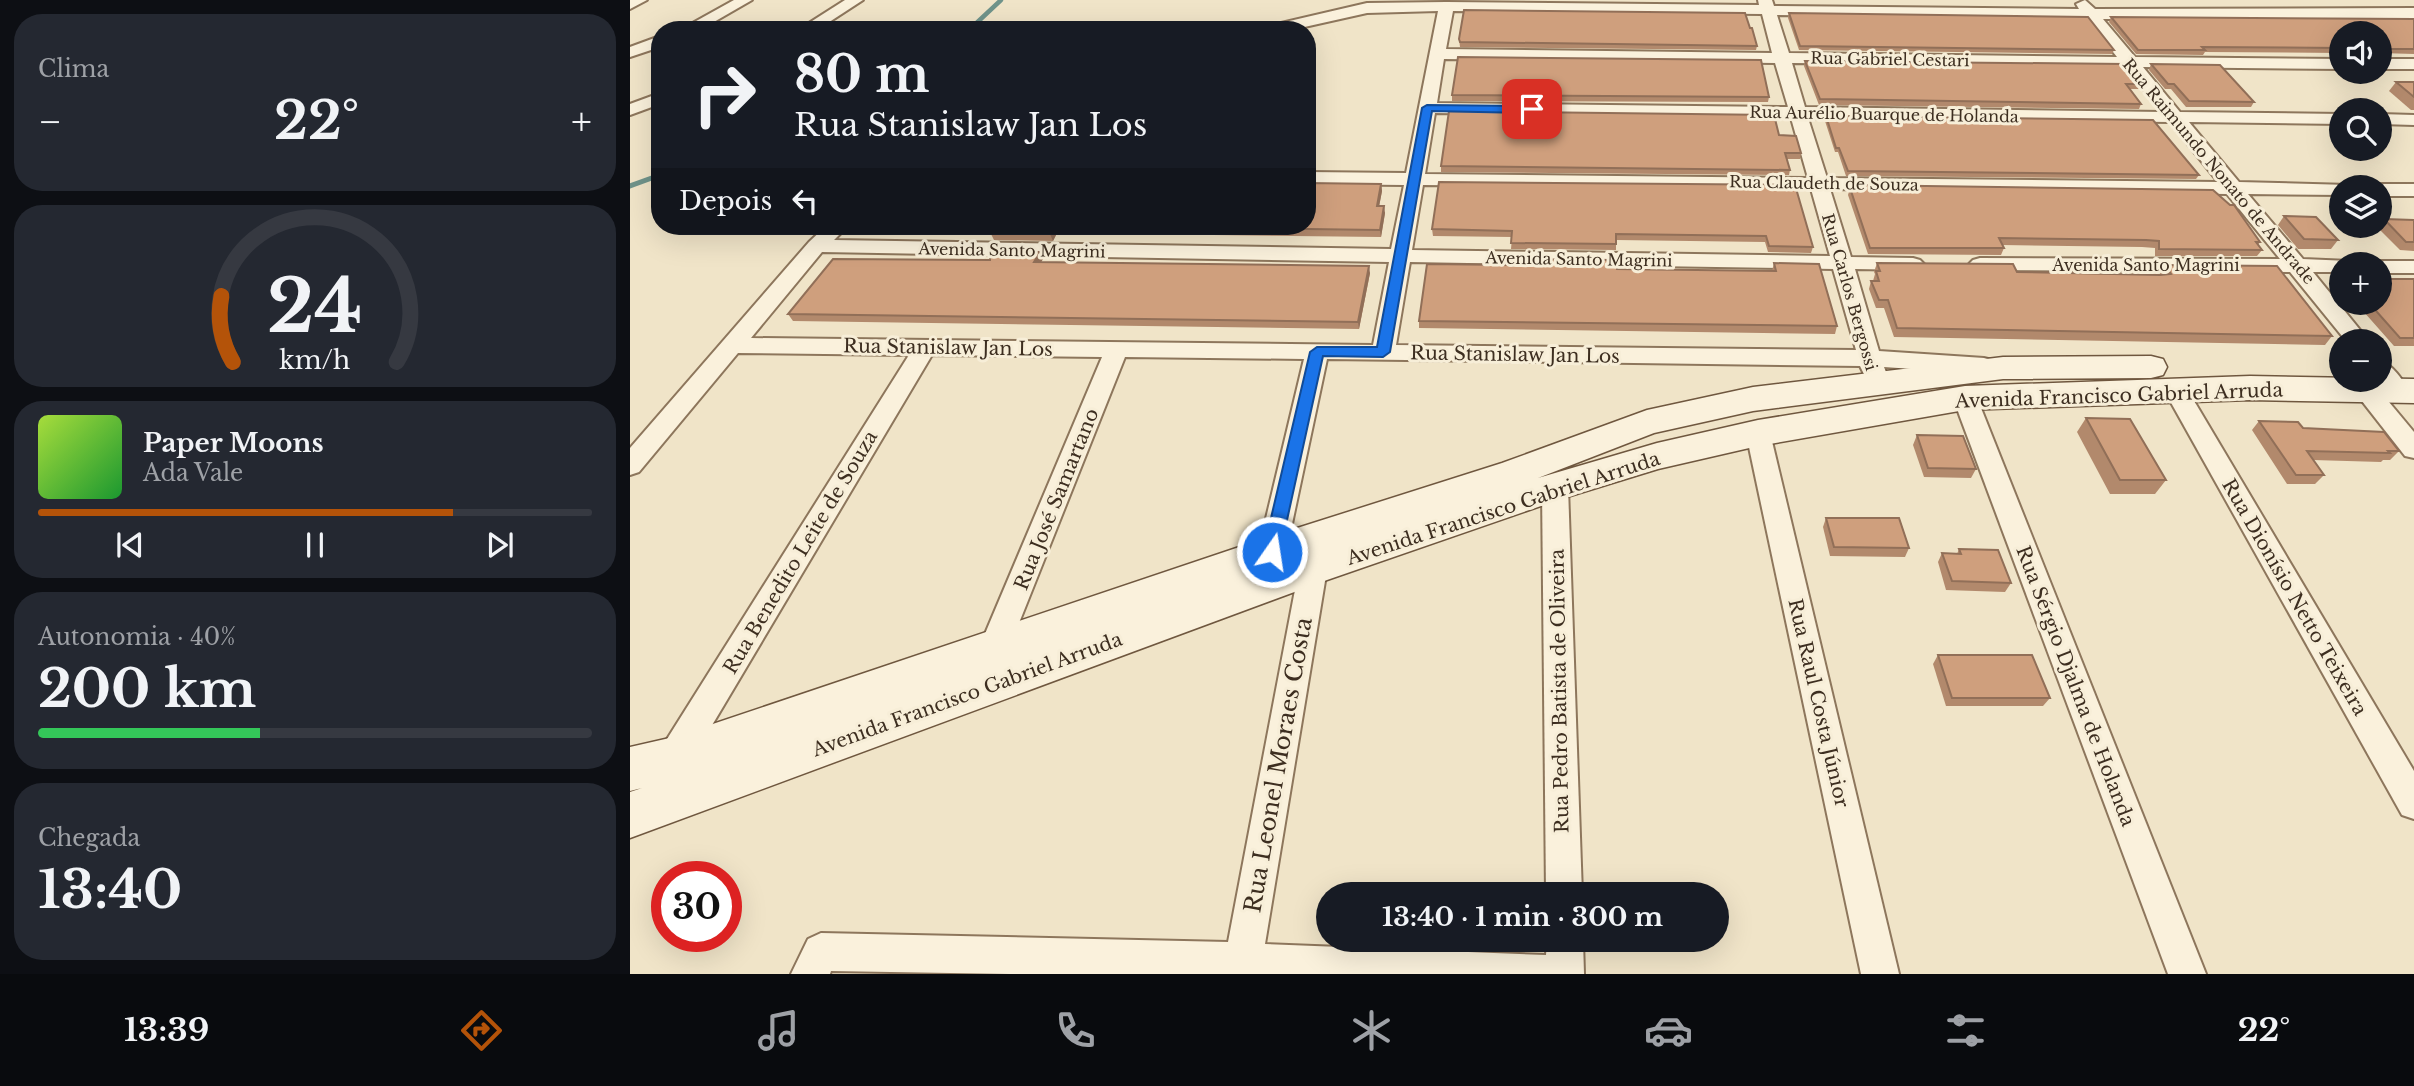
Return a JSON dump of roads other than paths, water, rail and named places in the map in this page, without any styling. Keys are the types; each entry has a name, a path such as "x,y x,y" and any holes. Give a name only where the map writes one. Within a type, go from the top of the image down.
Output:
{"main road":[{"name":"Avenida Francisco Gabriel Arruda","path":"630,769 674,758 1272,552 1515,473 1647,422 1874,371 2224,367 2329,374"},
{"name":"Avenida Francisco Gabriel Arruda","path":"630,816 1313,569 1555,487 1657,457 1758,433 1965,398 2250,388 2329,382"}],"street":[{"path":"630,5 640,0"},
{"path":"705,21 745,0"},
{"path":"821,21 856,0"},
{"path":"2398,0 2414,13"},
{"name":"Rua Carlos Bergossi","path":"1766,5 1874,371"},
{"path":"1309,21 1367,8 1446,6 2086,7 2414,13"},
{"path":"1383,352 1446,6"},
{"name":"Rua Raimundo Nonato de Andrade","path":"2086,7 2349,329"},
{"path":"630,35 651,34"},
{"path":"630,52 651,44"},
{"name":"Rua Gabriel Cestari","path":"1438,54 2329,64"},
{"path":"2392,64 2414,64"},
{"path":"630,110 651,102"},
{"name":"Rua Aurélio Buarque de Holanda","path":"1427,108 2329,119"},
{"path":"2392,119 2414,120"},
{"name":"Rua Claudeth de Souza","path":"1316,178 2329,189"},
{"path":"2392,190 2414,190"},
{"path":"630,465 828,235"},
{"name":"Avenida Santo Magrini","path":"816,246 1843,263 2329,266"},
{"path":"2392,267 2414,267"},
{"name":"Rua Stanislaw Jan Los","path":"732,345 1383,352 1874,371"},
{"name":"Rua Benedito Leite de Souza","path":"674,758 925,347"},
{"name":"Rua José Samartano","path":"994,648 1117,349"},
{"path":"1272,552 1317,352"},
{"name":"Rua Dionísio Netto Teixeira","path":"2176,390 2414,803"},
{"path":"2390,392 2414,449"},
{"name":"Rua Sérgio Djalma de Holanda","path":"1965,398 2187,974"},
{"name":"Rua Raul Costa Júnior","path":"1758,433 1880,974"},
{"name":"Rua Pedro Batista de Oliveira","path":"1555,487 1564,882"},
{"name":"Rua Leonel Moraes Costa","path":"1243,962 1313,569"},
{"path":"1564,952 1565,974"},
{"path":"815,963 1153,966 1243,962 1552,974"}],"waterway":[{"path":"979,21 1001,0"},
{"path":"630,186 651,178"}]}
